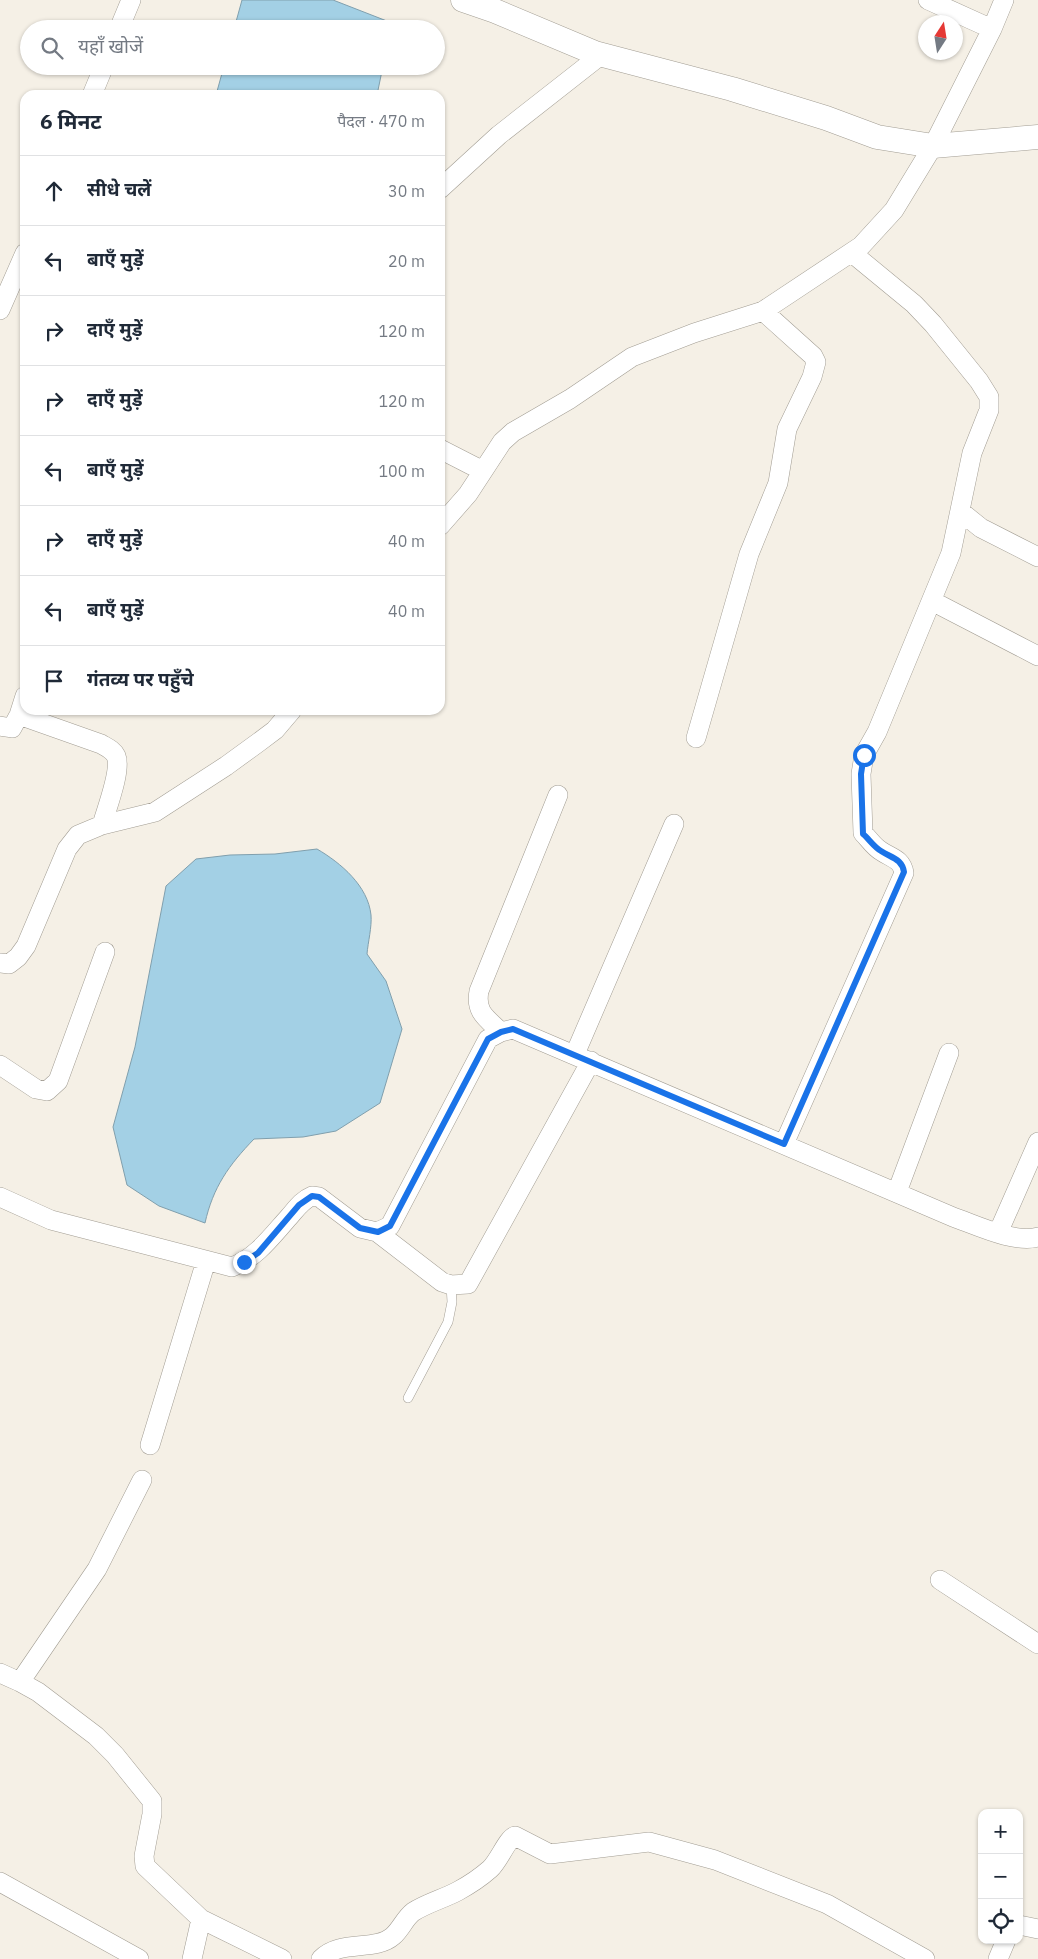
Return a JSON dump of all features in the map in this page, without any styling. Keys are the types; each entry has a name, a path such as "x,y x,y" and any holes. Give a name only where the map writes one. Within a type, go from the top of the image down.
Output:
{"street":[{"path":"123,20 131,0"},
{"path":"463,0 495,11 601,55 732,88 878,137 933,146 1038,137"},
{"path":"928,0 992,29"},
{"path":"445,520 476,482 502,442 513,432 570,399 632,357 763,311 861,246 894,210 933,146 992,29 1004,0"},
{"path":"445,184 499,135 601,55"},
{"path":"94,90 100,75"},
{"path":"784,1144 904,872 903,865 898,860 880,851 863,834 861,774 864,755 877,732 951,553 972,452 990,410 989,397 979,381 933,324 914,304 852,253"},
{"path":"0,310 20,264"},
{"path":"696,738 748,554 778,483 787,429 812,378 816,362 813,356 763,311"},
{"path":"445,454 476,482"},
{"path":"960,511 981,528 1038,557"},
{"path":"932,601 1038,656"},
{"path":"0,726 12,728 20,715 102,744 113,750 117,759 116,772 102,825"},
{"path":"0,964 9,964 18,957 26,946 67,849 78,835 102,825 155,812 259,742 275,730 288,715"},
{"path":"501,1032 483,1015 477,1002 479,991 558,795"},
{"path":"0,1198 51,1220 152,1245 206,1262 232,1267 258,1253 299,1205 312,1196 319,1197 360,1228 378,1232 442,1282 451,1285 468,1284 583,1058 674,824"},
{"path":"0,1065 36,1089 47,1091 54,1086 58,1081 104,952"},
{"path":"378,1232 390,1226 488,1039 501,1032 513,1029 953,1217 998,1233 1022,1239 1038,1237"},
{"path":"896,1192 948,1053"},
{"path":"998,1233 1038,1142"},
{"path":"150,1445 206,1262"},
{"path":"20,1682 97,1569 142,1480"},
{"path":"940,1580 1038,1644"},
{"path":"0,1673 38,1692 96,1736 115,1754 152,1801 152,1814 144,1856 145,1866 201,1919 282,1959"},
{"path":"321,1959 338,1948 385,1941 393,1936 411,1914 459,1890 491,1868 500,1857 510,1838 515,1836 550,1854 649,1842 715,1860 827,1904 924,1959"},
{"path":"0,1882 139,1959"},
{"path":"192,1959 201,1919"},
{"path":"1023,1926 1038,1929"},
{"path":"998,1959 1004,1944"}],"lane":[{"path":"408,1398 448,1322 452,1302 451,1285"}],"water":[{"path":"242,0 333,0 384,20 236,20"},
{"path":"222,75 381,75 378,90 217,90"},
{"path":"317,849 344,868 365,894 371,915 367,954 386,981 402,1029 380,1103 336,1131 303,1137 254,1139 237,1158 217,1187 205,1223 159,1206 127,1185 113,1127 135,1047 166,886 196,859 230,855 275,854"}],"route":[{"path":"244,1262 258,1253 299,1205 312,1196 319,1197 360,1228 378,1232 390,1226 488,1039 501,1032 513,1029 784,1144 904,872 903,865 898,860 880,851 863,834 861,774 864,755"}]}
